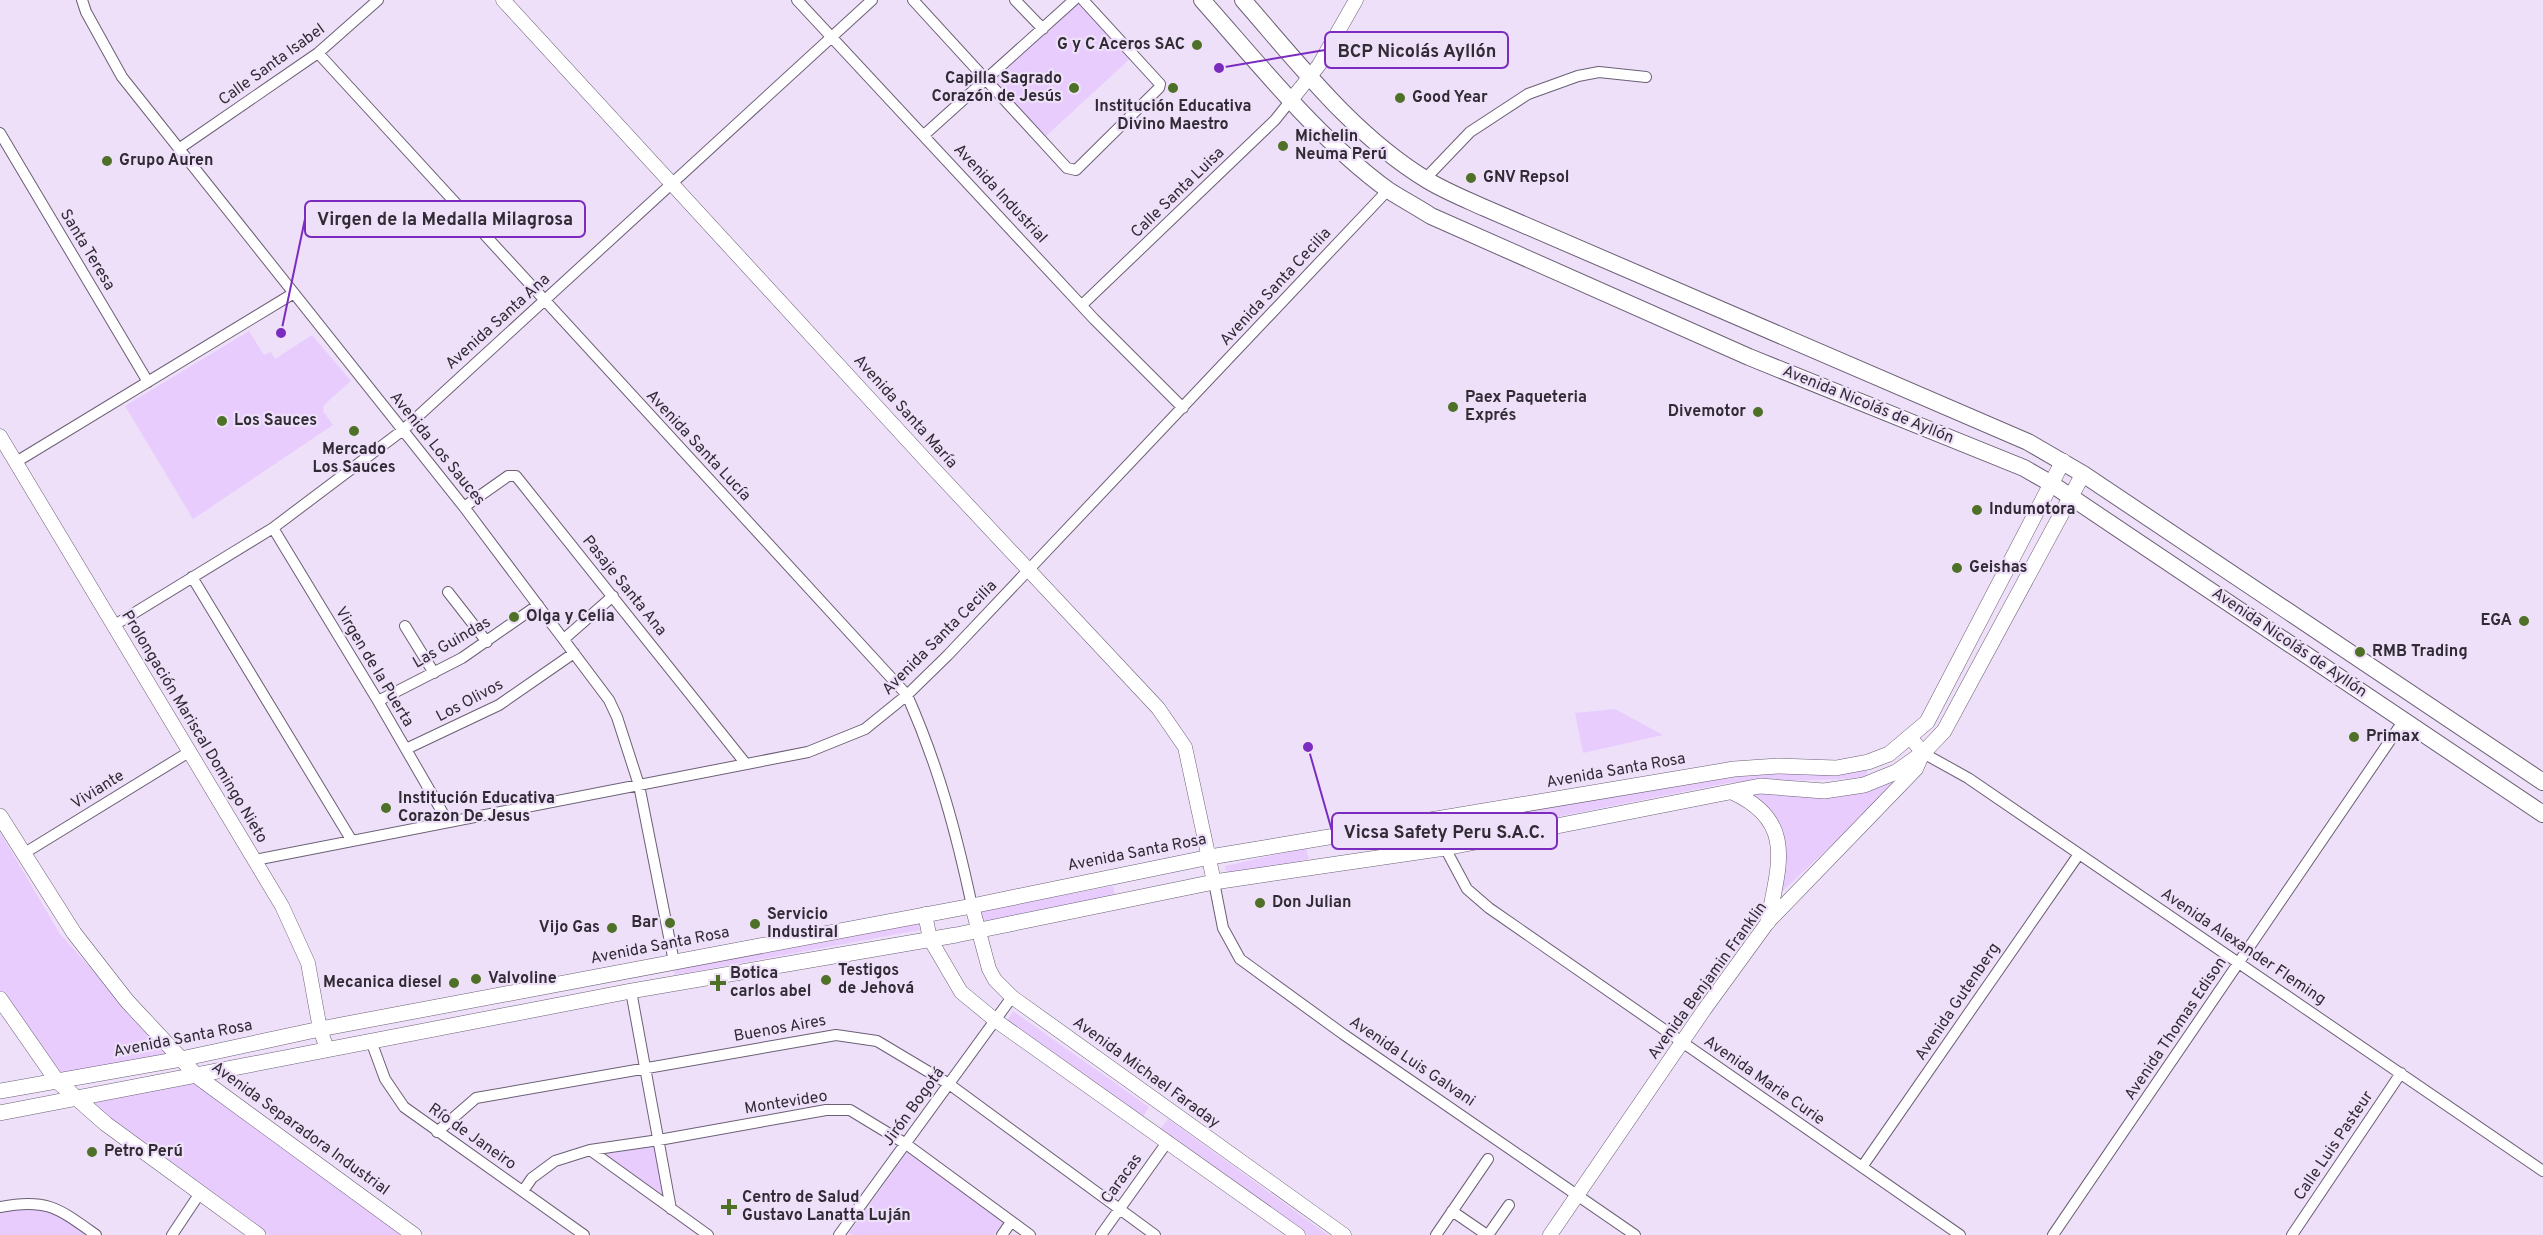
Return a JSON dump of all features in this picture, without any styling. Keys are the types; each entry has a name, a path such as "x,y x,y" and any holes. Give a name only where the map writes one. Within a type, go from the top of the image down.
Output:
{"main road":[{"name":"Avenida Nicolás de Ayllón","path":"1202,0 1291,100 1327,136 1388,190 1431,216 1749,357 2024,468 2072,496 2543,814"},
{"name":"Avenida Nicolás de Ayllón","path":"1243,0 1310,77 1365,133 1425,179 1571,245 1905,387 2028,442 2083,474 2543,782"},
{"name":"Avenida Santa Rosa","path":"0,1091 181,1059 320,1029 972,906 1210,856 1439,820 1734,769 1778,766 1836,768 1868,762 1889,754 1927,722 2063,461"},
{"path":"0,1113 198,1077 327,1049 631,991 979,930 1214,882 1444,848 1760,786 1824,791 1864,785 1896,772 1923,753 1944,730 2083,474"},
{"path":"1732,792 1752,801 1770,819 1778,838 1777,874 1768,922"},
{"name":"Avenida Separadora Industrial","path":"0,816 74,933 120,993 198,1077 414,1235"},
{"path":"0,999 57,1081 106,1124 258,1235"}],"street":[{"name":"Avenida Los Sauces","path":"82,0 86,12 122,77 464,507 614,708 639,784 674,962"},
{"name":"Calle Santa Isabel","path":"180,148 318,53 378,0"},
{"name":"Avenida Santa María","path":"503,0 1158,708 1185,747 1214,882"},
{"name":"Avenida Industrial","path":"797,0 1183,408"},
{"name":"Avenida Santa Ana","path":"113,626 273,528 403,430 872,0"},
{"path":"913,0 1067,168 1076,170 1160,88 1159,81 1083,0"},
{"path":"1015,0 1043,29"},
{"path":"924,135 1074,0"},
{"path":"1291,100 1310,77 1356,0"},
{"name":"Avenida Santa Lucía","path":"318,53 908,695 930,747 958,840 972,906"},
{"path":"1425,179 1470,132 1528,94 1578,75 1599,72 1646,76"},
{"name":"Calle Santa Luisa","path":"1083,304 1266,128 1291,100"},
{"name":"Santa Teresa","path":"0,133 148,382"},
{"name":"Avenida Santa Cecilia","path":"255,860 808,752 865,729 908,695 1388,190"},
{"path":"16,462 294,293"},
{"name":"Prolongación Mariscal Domingo Nieto","path":"0,436 282,906 308,963 320,1029 327,1049"},
{"name":"Pasaje Santa Ana","path":"464,507 508,476 516,477 746,764"},
{"name":"Virgen de la Puerta","path":"273,528 378,700 448,822"},
{"path":"192,577 351,840"},
{"path":"448,592 487,642"},
{"path":"564,639 613,596"},
{"name":"Las Guindas","path":"378,700 434,673 487,642 538,605"},
{"path":"405,626 434,673"},
{"name":"Los Olivos","path":"406,749 499,705 574,653"},
{"name":"Avenida Thomas Edison","path":"2053,1235 2404,720"},
{"path":"1910,737 1923,753"},
{"name":"Viviante","path":"23,854 189,752"},
{"name":"Avenida Alexander Fleming","path":"1923,753 1968,778 2543,1171"},
{"name":"Avenida Benjamin Franklin","path":"1550,1235 1682,1042 1768,922 1897,790 1916,769 1923,753"},
{"name":"Avenida Marie Curie","path":"1439,820 1444,848 1467,889 1474,896 1960,1235"},
{"name":"Avenida Gutenberg","path":"1862,1167 2079,854"},
{"name":"Avenida Luis Galvani","path":"1214,882 1223,928 1240,959 1343,1034 1635,1235"},
{"name":"Avenida Michael Faraday","path":"972,906 989,969 995,980 1012,997 1344,1235"},
{"path":"925,914 930,939 961,992 995,1020 1298,1235"},
{"path":"631,991 671,1209"},
{"name":"Jirón Bogotá","path":"839,1235 1012,997"},
{"name":"Buenos Aires","path":"437,1132 476,1098 836,1035 877,1041 949,1084 1155,1235"},
{"name":"Río de Janeiro","path":"371,1041 385,1079 404,1107 584,1235"},
{"name":"Calle Luis Pasteur","path":"2297,1233 2401,1073"},
{"path":"1147,1126 1162,1104"},
{"name":"Montevideo","path":"523,1191 532,1178 555,1161 590,1150 826,1110 850,1110 906,1144 1029,1235"},
{"name":"Caracas","path":"1101,1235 1168,1141"},
{"path":"590,1150 708,1235"},
{"path":"1436,1235 1488,1159"},
{"path":"172,1235 200,1193"},
{"path":"0,1208 22,1203 42,1203 64,1212 96,1235"},
{"path":"1452,1211 1488,1235 1509,1205"},
{"path":"1002,1235 1011,1222"}],"shaded area":[{"path":"1077,0 1133,56 1045,137 991,78"},
{"name":"Los Sauces","path":"249,331 264,355 271,352 275,359 312,335 351,381 324,405 323,411 333,425 193,519 125,406"},
{"path":"1615,709 1663,735 1583,753 1575,713"},
{"path":"1868,768 1866,777 1728,783 1464,835 1462,825 1749,770"},
{"path":"1907,768 1891,790 1776,897 1782,839 1737,792 1825,794"},
{"path":"0,832 60,934 169,1055 59,1073 0,990"},
{"path":"1306,848 1309,859 1227,877 1225,866"},
{"path":"1113,886 1116,899 983,924 981,911"},
{"path":"919,923 920,930 675,975 674,969"},
{"path":"1013,1011 1149,1107 1143,1117 1007,1021"},
{"path":"196,1080 412,1235 269,1235 88,1104"},
{"path":"1168,1119 1328,1235 1308,1235 1160,1129"},
{"path":"655,1146 666,1203 597,1155"},
{"path":"908,1151 1004,1222 994,1235 852,1235 849,1233"},
{"path":"23,1207 55,1213 87,1235 0,1235 0,1212"}],"place":[{"name":"G y C Aceros SAC","path":"1197,45"},
{"name":"BCP Nicolás Ayllón","path":"1219,68"},
{"name":"Capilla Sagrado Corazón de Jesús","path":"1074,88"},
{"name":"Institución Educativa Divino Maestro","path":"1173,88"},
{"name":"Good Year","path":"1400,98"},
{"name":"Michelin Neuma Perú","path":"1283,146"},
{"name":"Grupo Auren","path":"107,161"},
{"name":"GNV Repsol","path":"1471,178"},
{"name":"Virgen de la Medalla Milagrosa","path":"281,333"},
{"name":"Paex Paqueteria Exprés","path":"1453,407"},
{"name":"Divemotor","path":"1758,412"},
{"name":"Los Sauces","path":"222,421"},
{"name":"Mercado Los Sauces","path":"354,431"},
{"name":"Indumotora","path":"1977,510"},
{"name":"Geishas","path":"1957,568"},
{"name":"Olga y Celia","path":"514,617"},
{"name":"EGA","path":"2524,621"},
{"name":"RMB Trading","path":"2360,652"},
{"name":"Primax","path":"2354,737"},
{"name":"Vicsa Safety Peru S.A.C.","path":"1308,747"},
{"name":"Institución Educativa Corazon De Jesus","path":"386,808"},
{"name":"Don Julian","path":"1260,903"},
{"name":"Bar","path":"670,923"},
{"name":"Servicio Industiral","path":"755,924"},
{"name":"Vijo Gas","path":"612,928"},
{"name":"Valvoline","path":"476,979"},
{"name":"Testigos de Jehová","path":"826,980"},
{"name":"Mecanica diesel","path":"454,983"},
{"name":"Botica carlos abel","path":"718,983"},
{"name":"Petro Perú","path":"92,1152"},
{"name":"Centro de Salud Gustavo Lanatta Luján","path":"729,1207"}]}
